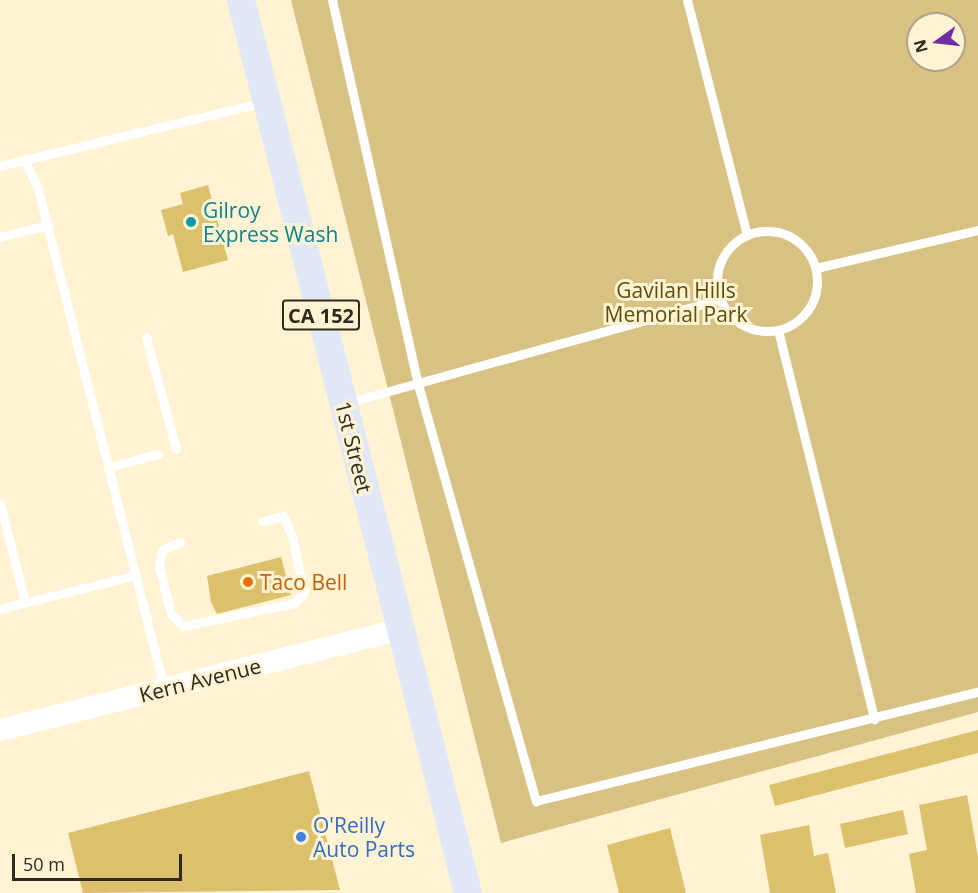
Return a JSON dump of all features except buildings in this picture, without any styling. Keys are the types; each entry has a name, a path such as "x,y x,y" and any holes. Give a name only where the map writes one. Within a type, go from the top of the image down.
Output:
{"main road":[{"name":"1st Street","path":"241,0 399,630 468,893"}],"street":[{"name":"Kern Avenue","path":"0,730 399,630"}],"lane":[{"path":"332,0 417,381 536,801 978,692"},
{"path":"687,0 747,235"},
{"path":"0,165 266,101"},
{"path":"24,160 37,185 164,688"},
{"path":"0,237 47,225"},
{"path":"816,268 978,230"},
{"path":"764,231 781,233 797,241 816,268 817,286 813,303 803,317 778,330 761,331 744,326 731,315 721,299 720,264 729,249 747,235 764,231"},
{"path":"344,404 417,381 721,299"},
{"path":"778,330 874,719"},
{"path":"146,337 176,449"},
{"path":"109,466 158,454"},
{"path":"0,503 25,602"},
{"path":"180,542 162,550 159,566 171,614 183,626 295,603 304,592 292,536 283,516 263,521"},
{"path":"0,609 136,575"}],"green space":[{"name":"Gavilan Hills Memorial Park","path":"291,0 978,0 978,712 501,843"}],"place":[{"name":"Gilroy Express Wash","path":"191,222"},
{"name":"Taco Bell","path":"248,582"},
{"name":"O'Reilly Auto Parts","path":"301,837"}]}
